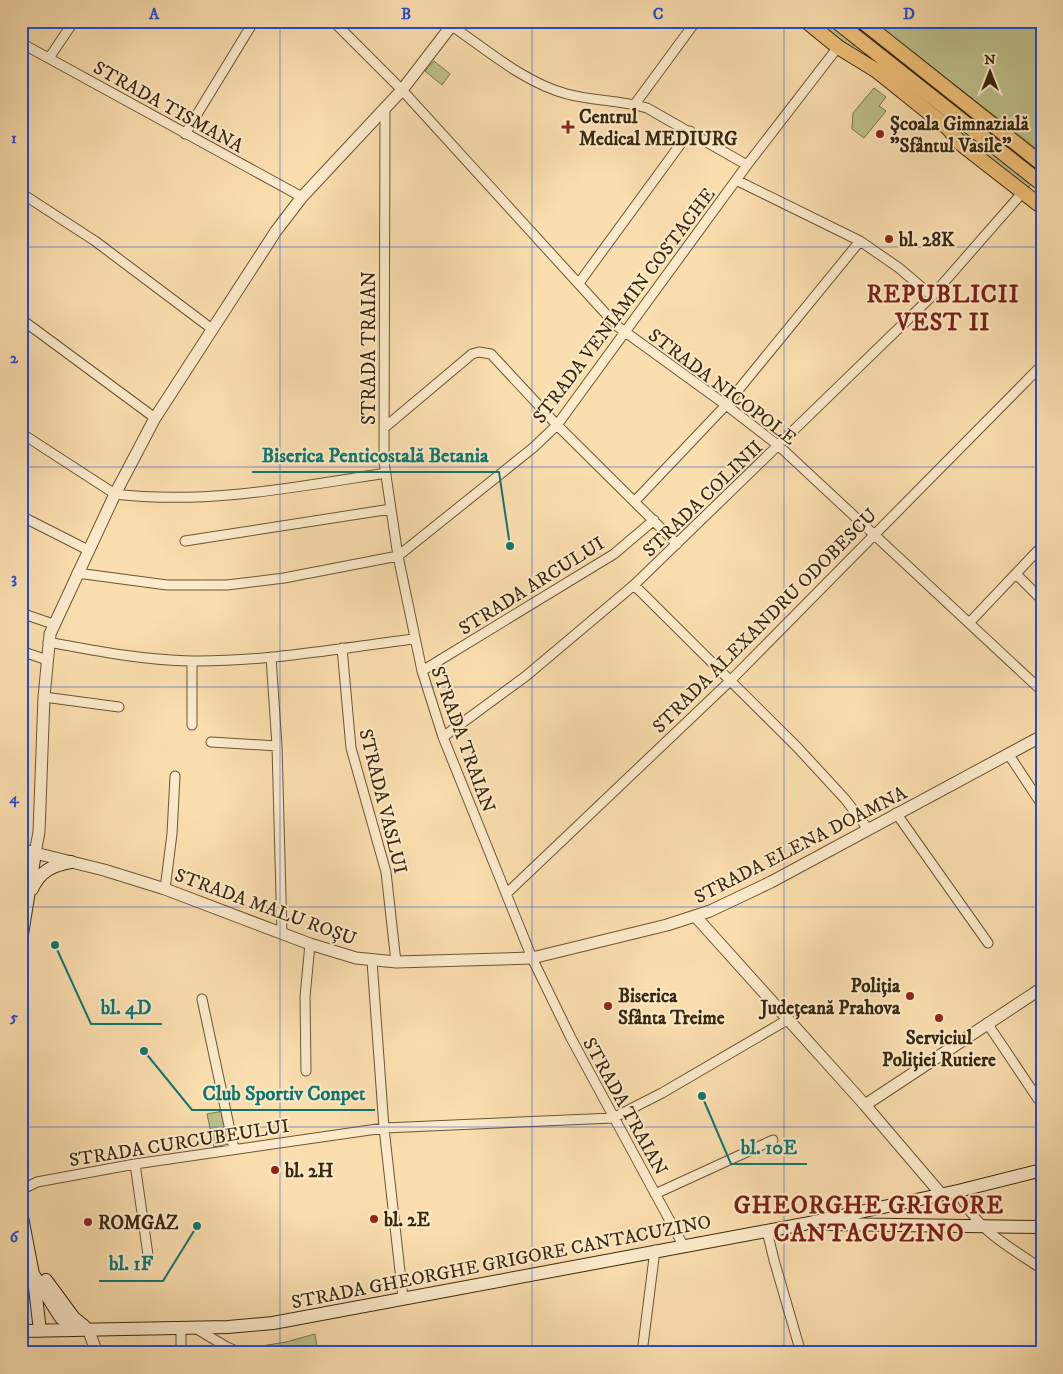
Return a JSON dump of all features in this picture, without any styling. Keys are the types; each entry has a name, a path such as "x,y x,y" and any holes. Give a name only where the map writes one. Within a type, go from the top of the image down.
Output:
{"main road":[{"path":"806,21 838,47 877,70 948,128 961,144 1042,207"},
{"path":"836,21 1042,184"},
{"path":"862,21 1042,164"},
{"name":"STRADA MALU ROȘU","path":"21,850 35,853"},
{"path":"21,941 35,853"},
{"path":"28,898 35,883 48,869 71,862"},
{"name":"STRADA GHEORGHE GRIGORE CANTACUZINO","path":"21,1331 194,1328 273,1323 655,1250 804,1224 958,1191 1042,1170"},
{"path":"21,1212 33,1274 40,1331"},
{"path":"804,1224 1042,1227"},
{"path":"29,1252 74,1318 88,1329"},
{"path":"33,1274 61,1318 70,1324 88,1329"}],"street":[{"path":"49,58 74,21"},
{"path":"185,134 254,21"},
{"name":"STRADA NICOPOLE","path":"332,21 402,90 625,333 726,405 779,446 872,535 1042,691"},
{"path":"635,104 696,21"},
{"path":"35,853 38,832 48,642 53,624 115,494 155,418 212,329 302,197 402,90 453,23 544,86 566,94 635,104 690,131 747,165"},
{"name":"STRADA TISMANA","path":"21,43 302,197"},
{"name":"STRADA VENIAMIN COSTACHE","path":"77,573 167,585 219,585 284,578 398,556 527,453 556,425 747,165 838,47"},
{"name":"STRADA TRAIAN","path":"385,109 384,428 386,474 398,556 422,671 443,737 532,958 563,1024 683,1245"},
{"path":"578,283 690,131"},
{"path":"736,180 860,241 899,268 932,296"},
{"name":"STRADA COLINII","path":"443,737 526,676 634,585 678,544 932,296 1023,192"},
{"path":"21,193 95,242 212,329"},
{"path":"635,501 726,405 860,241"},
{"path":"21,318 155,418"},
{"path":"384,428 472,354 479,352 491,354 556,425 678,544"},
{"name":"STRADA ALEXANDRU ODOBESCU","path":"506,894 730,681 872,535 1042,365"},
{"path":"21,433 115,494 164,497 223,496 386,474"},
{"path":"185,541 391,509"},
{"path":"21,516 88,550"},
{"name":"STRADA ARCULUI","path":"422,671 614,554 654,520"},
{"path":"969,623 1042,546"},
{"path":"1016,574 1042,600"},
{"path":"634,585 816,768 868,829"},
{"path":"21,614 53,624"},
{"path":"48,642 134,657 192,661 271,657 414,639"},
{"name":"STRADA VASLUI","path":"342,648 353,758 386,872 396,962"},
{"path":"21,652 47,660"},
{"path":"271,657 277,746 282,934"},
{"path":"192,661 192,725"},
{"path":"44,697 120,707"},
{"name":"STRADA ELENA DOAMNA","path":"532,958 696,917 770,882 1042,736"},
{"path":"211,742 277,746"},
{"path":"1009,755 1042,805"},
{"path":"165,889 172,834 175,776"},
{"path":"896,813 988,943"},
{"name":"STRADA MALU ROȘU","path":"35,853 165,889 310,944 372,961 532,958"},
{"path":"696,917 865,1105 941,1194"},
{"path":"306,1071 305,997 310,944"},
{"path":"372,961 384,1128 403,1298"},
{"path":"865,1105 1042,988"},
{"path":"202,999 234,1149"},
{"path":"613,1118 662,1093 787,1020"},
{"path":"987,1024 1038,1099"},
{"name":"STRADA CURCUBEULUI","path":"21,1190 37,1182 135,1164 384,1128 613,1118"},
{"path":"656,1194 773,1140"},
{"path":"135,1164 148,1255"},
{"path":"958,1191 965,1207 982,1226 1042,1269"},
{"path":"767,1230 801,1353"},
{"path":"642,1353 655,1250"},
{"path":"181,1327 181,1353"},
{"path":"194,1328 241,1353"},
{"path":"88,1329 97,1353"}],"green space":[{"path":"813,21 826,21 873,58 871,60"},
{"path":"842,21 853,21 884,45 880,51"},
{"path":"873,21 1042,21 1042,153 894,37"},
{"path":"892,49 1042,169 1039,175 886,56"},
{"path":"434,61 450,74 442,85 425,71"},
{"path":"881,62 1032,183 1028,188 969,142 945,116 878,64"},
{"path":"874,88 886,97 879,106 886,111 864,138 852,129 853,113"},
{"path":"223,1111 230,1144 214,1147 207,1114"},
{"path":"315,1334 318,1353 267,1353 249,1348 286,1342"}],"place":[{"name":"Centrul Medical MEDIURG","path":"568,127"},
{"name":"Școala Gimnazială \"Sfântul Vasile\"","path":"880,134"},
{"name":"bl. 28K","path":"889,239"},
{"name":"Biserica Penticostală Betania","path":"510,546"},
{"name":"bl. 4D","path":"55,945"},
{"name":"Poliția Județeană Prahova","path":"910,996"},
{"name":"Biserica Sfânta Treime","path":"608,1006"},
{"name":"Serviciul Poliției Rutiere","path":"939,1018"},
{"name":"Club Sportiv Conpet","path":"144,1051"},
{"name":"bl. 10E","path":"702,1096"},
{"name":"bl. 2H","path":"275,1170"},
{"name":"bl. 2E","path":"374,1219"},
{"name":"ROMGAZ","path":"88,1222"},
{"name":"bl. 1F","path":"197,1226"}],"district":[{"name":"REPUBLICII VEST II","path":"943,308"},
{"name":"GHEORGHE GRIGORE CANTACUZINO","path":"869,1219"}]}
